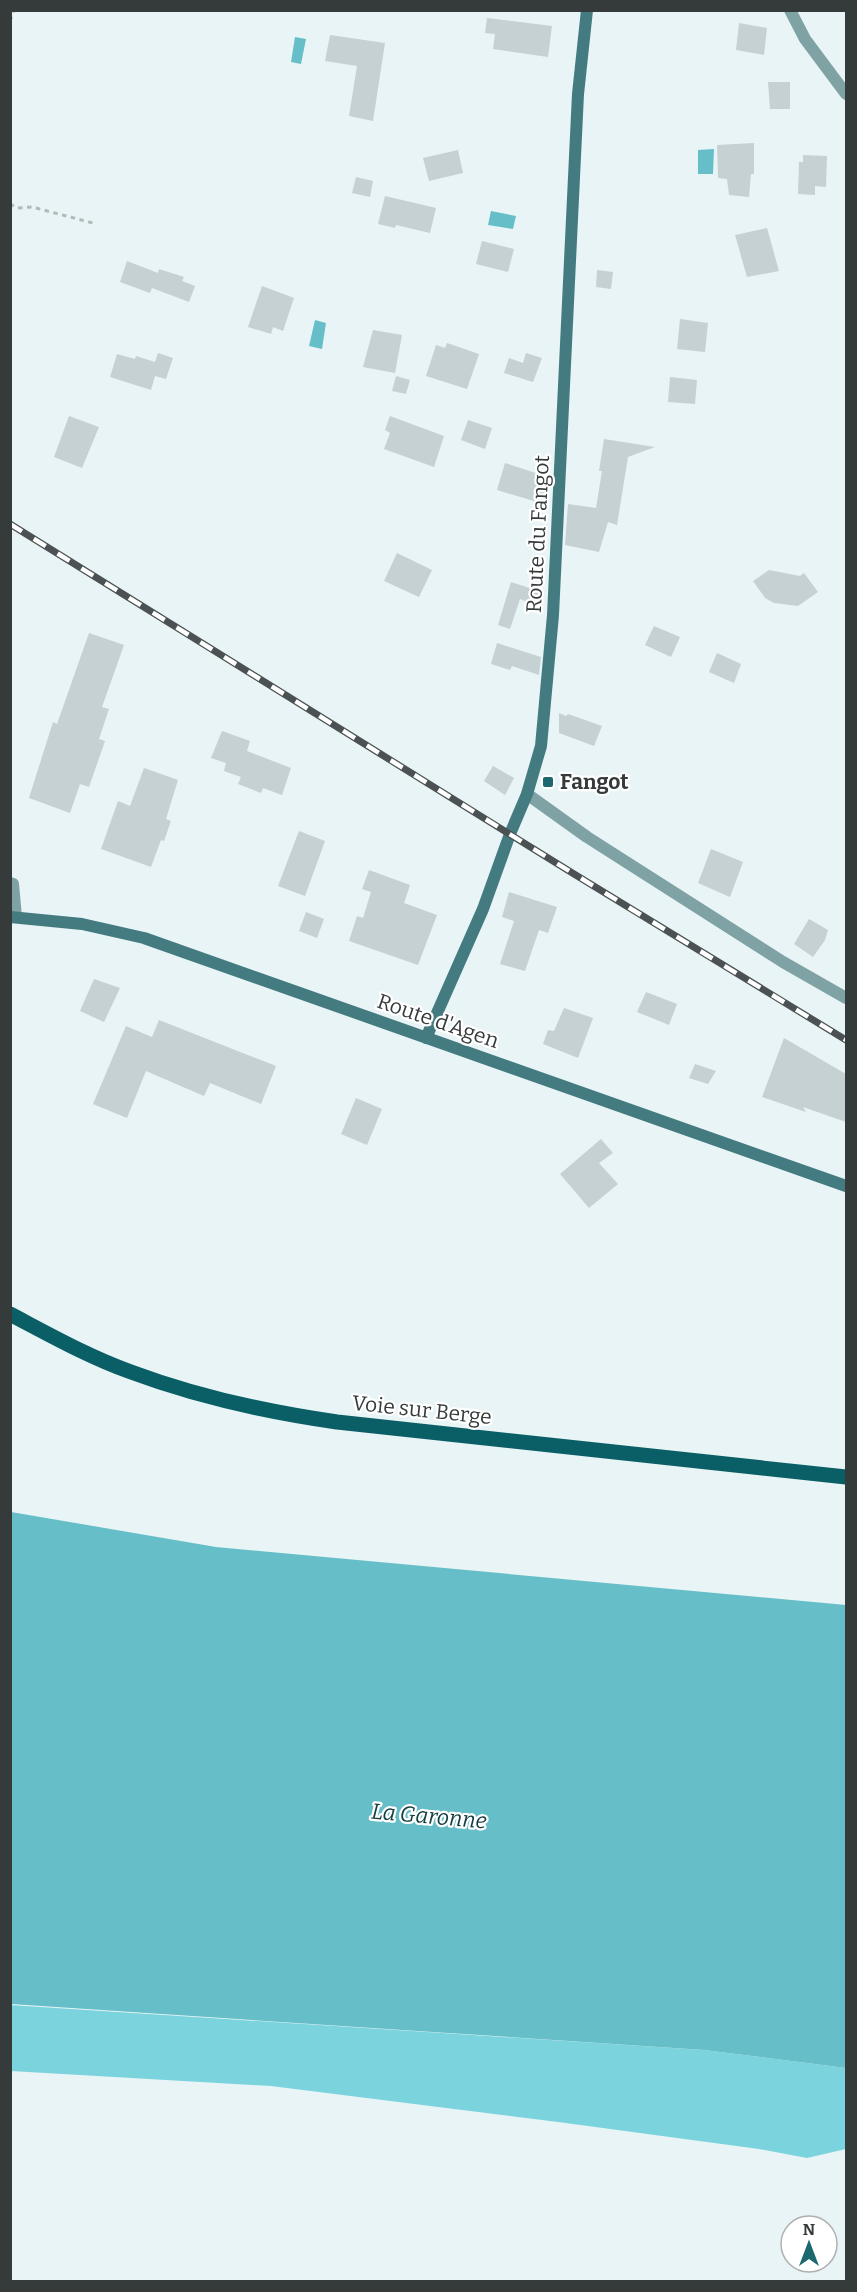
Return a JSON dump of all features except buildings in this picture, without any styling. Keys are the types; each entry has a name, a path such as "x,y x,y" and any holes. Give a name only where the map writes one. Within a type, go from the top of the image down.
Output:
{"main road":[{"name":"Voie sur Berge","path":"10,1314 86,1353 130,1372 173,1387 255,1409 337,1422 846,1477"}],"street":[{"name":"Route du Fangot","path":"426,1038 483,909 527,794 541,746 553,615 578,94 587,10"},
{"path":"790,10 805,39 846,94"},
{"path":"527,794 587,837 783,962 846,998"},
{"path":"10,883 13,884 13,917"},
{"name":"Route d'Agen","path":"13,917 82,924 144,938 846,1186"}],"path":[{"path":"10,21 14,10"},
{"path":"10,204 18,208 32,207 93,223"}],"shaded area":[{"path":"10,2005 704,2050 846,2068 846,2149 807,2158 759,2149 558,2122 271,2086 11,2071"}],"water":[{"path":"295,37 306,39 301,64 291,62"},
{"path":"714,149 713,174 698,174 698,150"},
{"path":"491,211 516,216 513,229 488,225"},
{"path":"315,320 326,323 322,349 309,346"},
{"name":"La Garonne","path":"11,1512 216,1547 846,1605 846,2068 704,2050 11,2004"}],"railway":[{"path":"10,524 846,1040"}],"place":[{"name":"Fangot","path":"548,782"}]}
